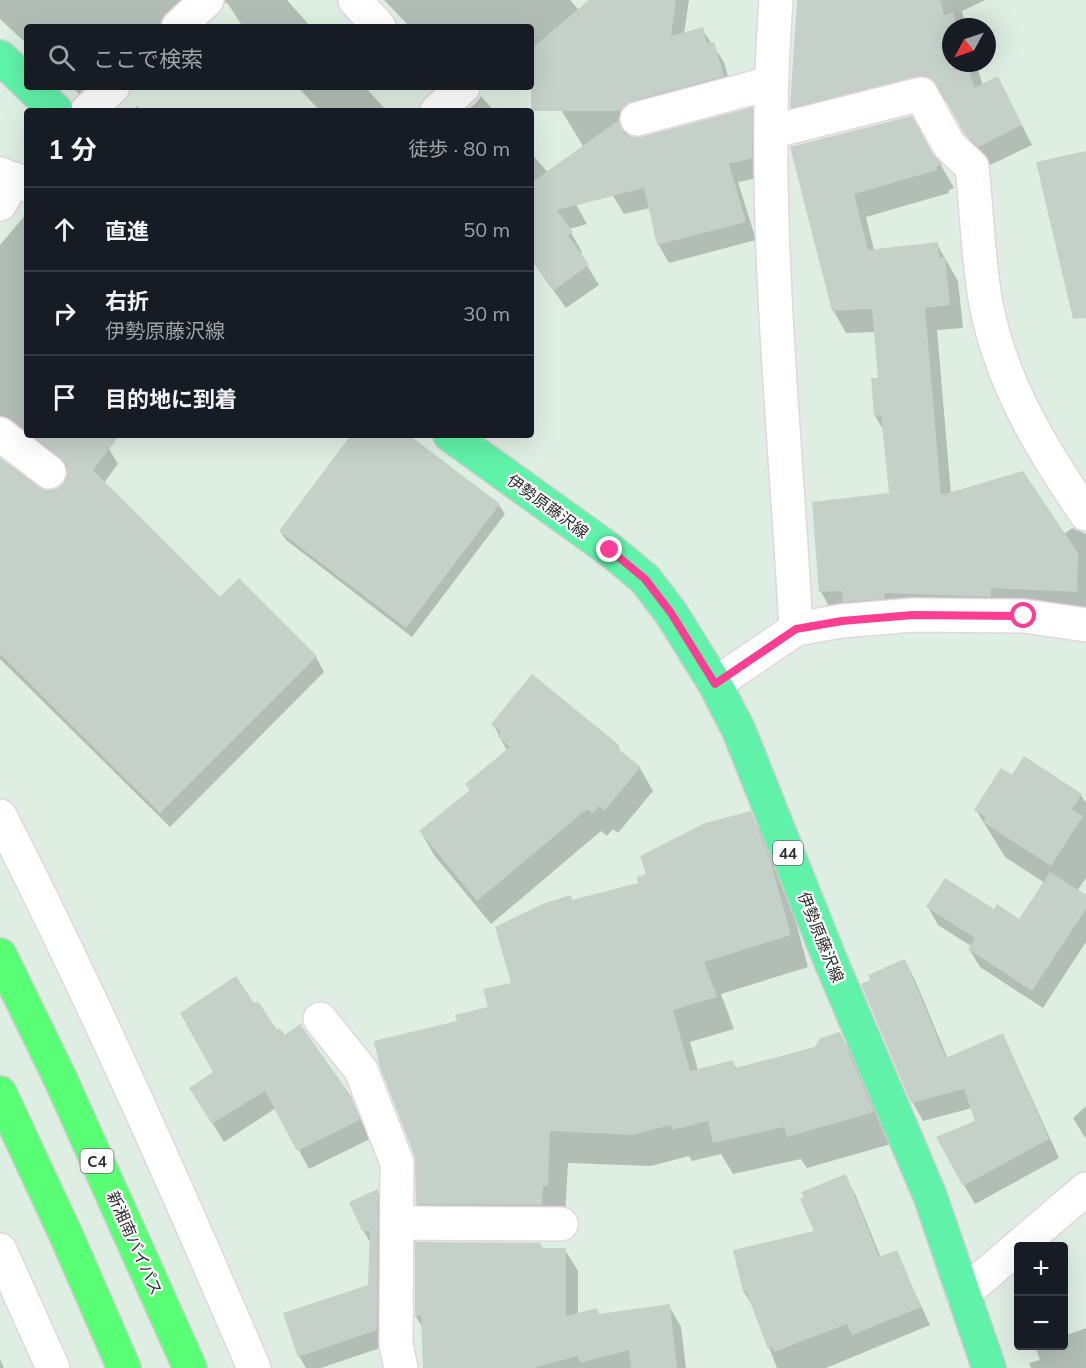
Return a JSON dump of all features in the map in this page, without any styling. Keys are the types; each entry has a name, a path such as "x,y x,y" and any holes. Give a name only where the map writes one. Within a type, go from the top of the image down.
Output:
{"highway":[{"name":"新湘南バイパス","path":"0,955 60,1078 190,1368"},
{"path":"0,1093 124,1368"}],"main road":[{"path":"0,57 24,80"},
{"path":"34,90 53,108"},
{"name":"伊勢原藤沢線","path":"454,438 610,550 645,579 671,613 715,684 739,731 828,957 930,1196 989,1368"}],"street":[{"path":"181,24 207,0"},
{"path":"355,0 376,24"},
{"path":"776,0 771,83 774,252 796,629"},
{"path":"637,119 771,83"},
{"path":"90,108 110,90"},
{"path":"771,132 921,94 949,145 972,168 986,304 999,352 1017,399 1036,437 1086,514"},
{"path":"0,434 49,472"},
{"path":"715,684 796,629 842,621 913,615 1024,616 1086,626"},
{"path":"0,816 32,879 200,1242 254,1368"},
{"path":"320,1019 360,1070 398,1163 396,1345 400,1368"},
{"path":"1025,1242 1086,1189"},
{"path":"397,1222 561,1224"},
{"path":"0,1250 53,1368"},
{"path":"963,1294 1014,1251"}],"building":[{"path":"589,0 676,0 671,36 703,27 707,43 714,42 724,76 632,101 621,111 534,111 534,108 531,108 531,90 534,90 534,46"},
{"path":"797,0 940,0 944,15 953,12 955,18 942,18 942,72 970,72 974,88 998,76 1022,125 978,147 964,133 937,85 924,76 790,108"},
{"path":"753,107 752,158 729,164 746,222 657,245 644,188 557,210 573,232 568,235 589,265 554,290 534,262 534,178 535,180 619,120 624,133 632,137 641,137"},
{"path":"912,116 933,154 942,164 936,167 937,170 854,194 868,250 938,242 939,258 945,257 950,305 925,308 941,495 1023,471 1078,553 1077,592 991,588 991,597 884,593 885,599 843,602 842,591 819,592 812,502 889,493 881,415 874,416 871,378 878,378 872,309 832,311 790,147"},
{"path":"1086,151 1086,318 1073,319 1036,162"},
{"path":"36,438 118,438 93,470 220,597 239,578 317,656 160,813 0,654 0,458 46,490 57,489 63,484 67,475 67,465"},
{"path":"349,438 413,438 500,504 406,628 279,531"},
{"path":"532,674 619,745 617,748 641,767 604,811 599,806 593,813 587,809 477,901 419,831 470,790 465,784 510,747 497,736 501,732 491,724"},
{"path":"1024,756 1082,794 1072,809 1083,816 1051,866 983,822 986,817 974,810 1001,768 1012,775"},
{"path":"751,811 770,860 791,935 704,962 717,997 673,1010 690,1071 733,1060 735,1068 815,1047 820,1038 840,1032 874,1112 787,1137 784,1127 713,1143 708,1121 672,1130 671,1125 632,1135 550,1131 548,1186 543,1186 542,1205 416,1204 415,1157 380,1067 374,1041 457,1021 455,1015 488,1007 483,989 511,983 495,927 545,903 571,895 572,900 638,883 637,877 646,874 640,856 705,823"},
{"path":"1050,872 1086,895 1086,909 1032,991 968,949 975,938 926,907 945,878 994,909 997,904 1019,919"},
{"path":"905,959 946,1058 1003,1033 1049,1139 963,1186 936,1137 975,1121 964,1089 911,1103 861,984 870,980 868,975"},
{"path":"236,976 254,1003 258,1001 277,1030 279,1028 285,1035 300,1024 351,1096 360,1120 297,1151 265,1091 212,1124 189,1088 213,1072 180,1013"},
{"path":"846,1174 879,1257 897,1250 921,1307 852,1335 847,1324 774,1352 772,1347 768,1349 746,1291 743,1292 733,1250 814,1231 800,1199 804,1197 801,1192"},
{"path":"378,1189 377,1330 298,1357 283,1313 368,1285 370,1231 362,1231 349,1202"},
{"path":"415,1242 541,1243 541,1248 566,1248 566,1316 597,1308 599,1314 670,1304 677,1368 631,1368 629,1350 580,1363 578,1356 533,1368 423,1368 421,1315 415,1317"}],"route":[{"path":"610,550 645,579 671,613 715,684 796,629 842,621 913,615 1024,616"}]}
